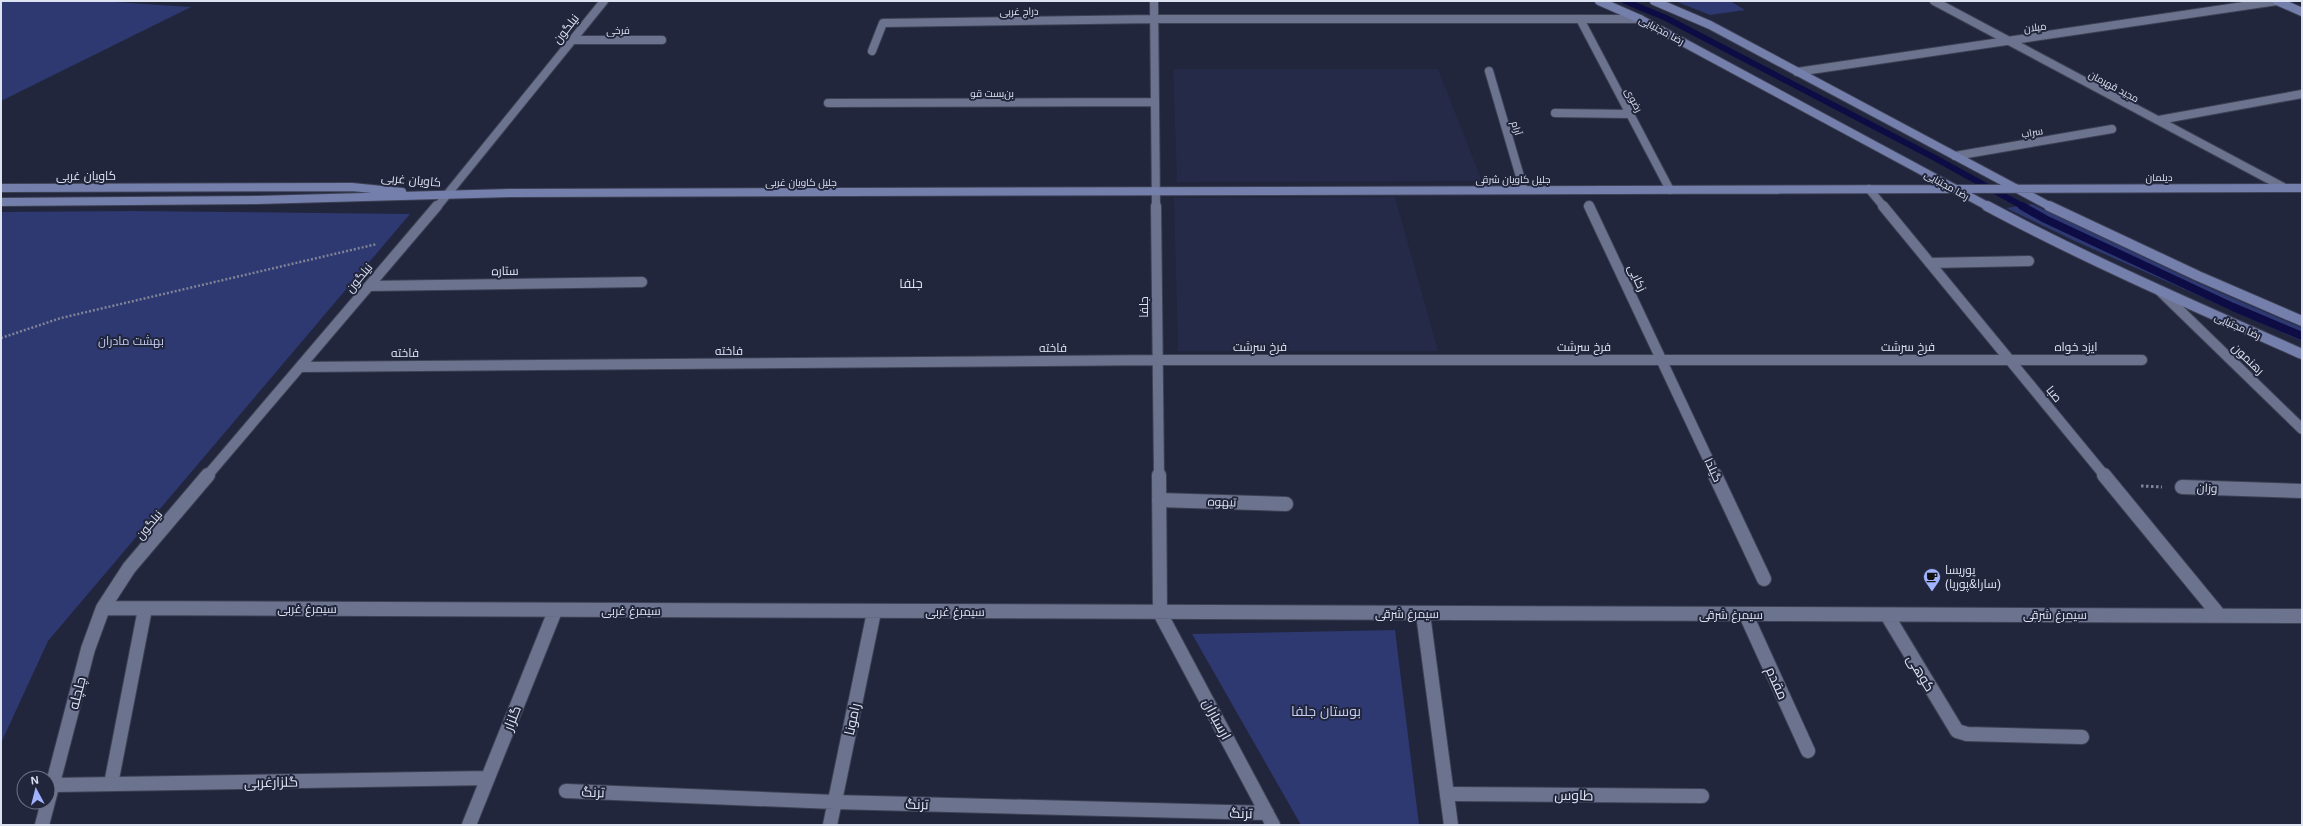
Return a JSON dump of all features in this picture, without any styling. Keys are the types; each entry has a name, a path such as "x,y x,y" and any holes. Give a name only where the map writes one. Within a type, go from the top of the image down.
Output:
{"main road":[{"name":"رضا مجتبایی","path":"1599,1 1640,19 2041,235 2302,354"},
{"name":"رضا مجتبایی","path":"1654,1 1701,21 2015,188 2116,239 2302,321"},
{"path":"2277,1 2302,12"},
{"name":"کاویان غربی","path":"1,188 352,187 446,196"},
{"name":"دیلمان","path":"1954,189 2302,188"},
{"name":"جلیل کاویان شرقی","path":"1156,192 1954,189"},
{"name":"جلیل کاویان غربی","path":"446,196 528,193 1156,192"},
{"name":"کاویان غربی","path":"1,202 142,204 446,196"}],"street":[{"name":"نیلگون","path":"129,568 446,196 574,40 604,1"},
{"name":"جلفا","path":"1154,1 1160,613"},
{"name":"مجید قهرمان","path":"1934,1 2285,188"},
{"name":"میلان","path":"1797,72 2277,1"},
{"name":"رضوی","path":"1580,19 1670,190"},
{"name":"دراج غربی","path":"872,51 884,23 1154,20 1640,19"},
{"name":"فرخی","path":"574,40 662,40"},
{"name":"آرام","path":"1489,71 1524,190"},
{"path":"2158,120 2302,94"},
{"name":"بن‌بست قو","path":"828,103 1155,102"},
{"path":"1555,113 1630,114"},
{"name":"سراب","path":"1955,156 2112,129"},
{"name":"صبا","path":"1869,189 2219,615"},
{"name":"زکایی","path":"1589,206 1662,360"},
{"path":"1930,263 2029,261"},
{"name":"ستاره","path":"369,286 642,282"},
{"name":"رهنمون","path":"2159,290 2302,429"},
{"name":"فرخ سرشت","path":"1157,360 2010,360"},
{"name":"فاخته","path":"300,367 1157,360"},
{"name":"گیلدا","path":"1662,360 1764,579"},
{"name":"ایزد خواه","path":"2010,360 2142,360"},
{"name":"وزان","path":"2182,487 2302,491"},
{"name":"تیهوه","path":"1159,500 1286,504"},
{"name":"چلچله","path":"56,777 88,649 103,608 129,568"},
{"name":"سیمرغ غربی","path":"103,608 1160,613"},
{"path":"111,784 145,609"},
{"name":"گلزار","path":"469,825 555,611"},
{"name":"رامونا","path":"830,825 874,612"},
{"name":"سیمرغ شرقی","path":"1160,613 2302,616"},
{"name":"ارسباران","path":"1160,613 1270,819"},
{"path":"1423,614 1451,825"},
{"name":"مقدم","path":"1746,615 1808,751"},
{"name":"کوهی","path":"1887,615 1957,731 1967,734 2082,737"},
{"name":"گلزارغربی","path":"56,785 488,778"},
{"name":"ترنگ","path":"566,791 1270,819"},
{"name":"طاوس","path":"1447,794 1702,796"},
{"name":"چلچله","path":"42,825 46,810"}],"path":[{"path":"1,338 61,318 412,236"},
{"name":"وزان","path":"2112,485 2182,487"}],"shaded area":[{"path":"1173,69 1438,69 1482,181 1177,182"},
{"path":"1395,197 1438,351 1178,351 1174,198"}],"green space":[{"path":"1,1 99,1 191,7 1,101"},
{"path":"1675,1 1730,1 1745,10 1710,15"},
{"path":"2032,204 2198,283 2302,328 2302,341 2077,242 2006,208"},
{"name":"بهشت مادران","path":"133,211 410,214 48,641 1,743 1,212"},
{"name":"بوستان جلفا","path":"1395,630 1419,825 1301,825 1192,634"}],"waterway":[{"path":"1625,1 1666,18 1935,158 2024,207"},
{"path":"2022,206 2045,219 2233,307 2302,336"}],"place":[{"name":"پوریسا (سارا&پوریا)","path":"1932,592"}],"district":[{"name":"جلفا","path":"911,283"}]}
